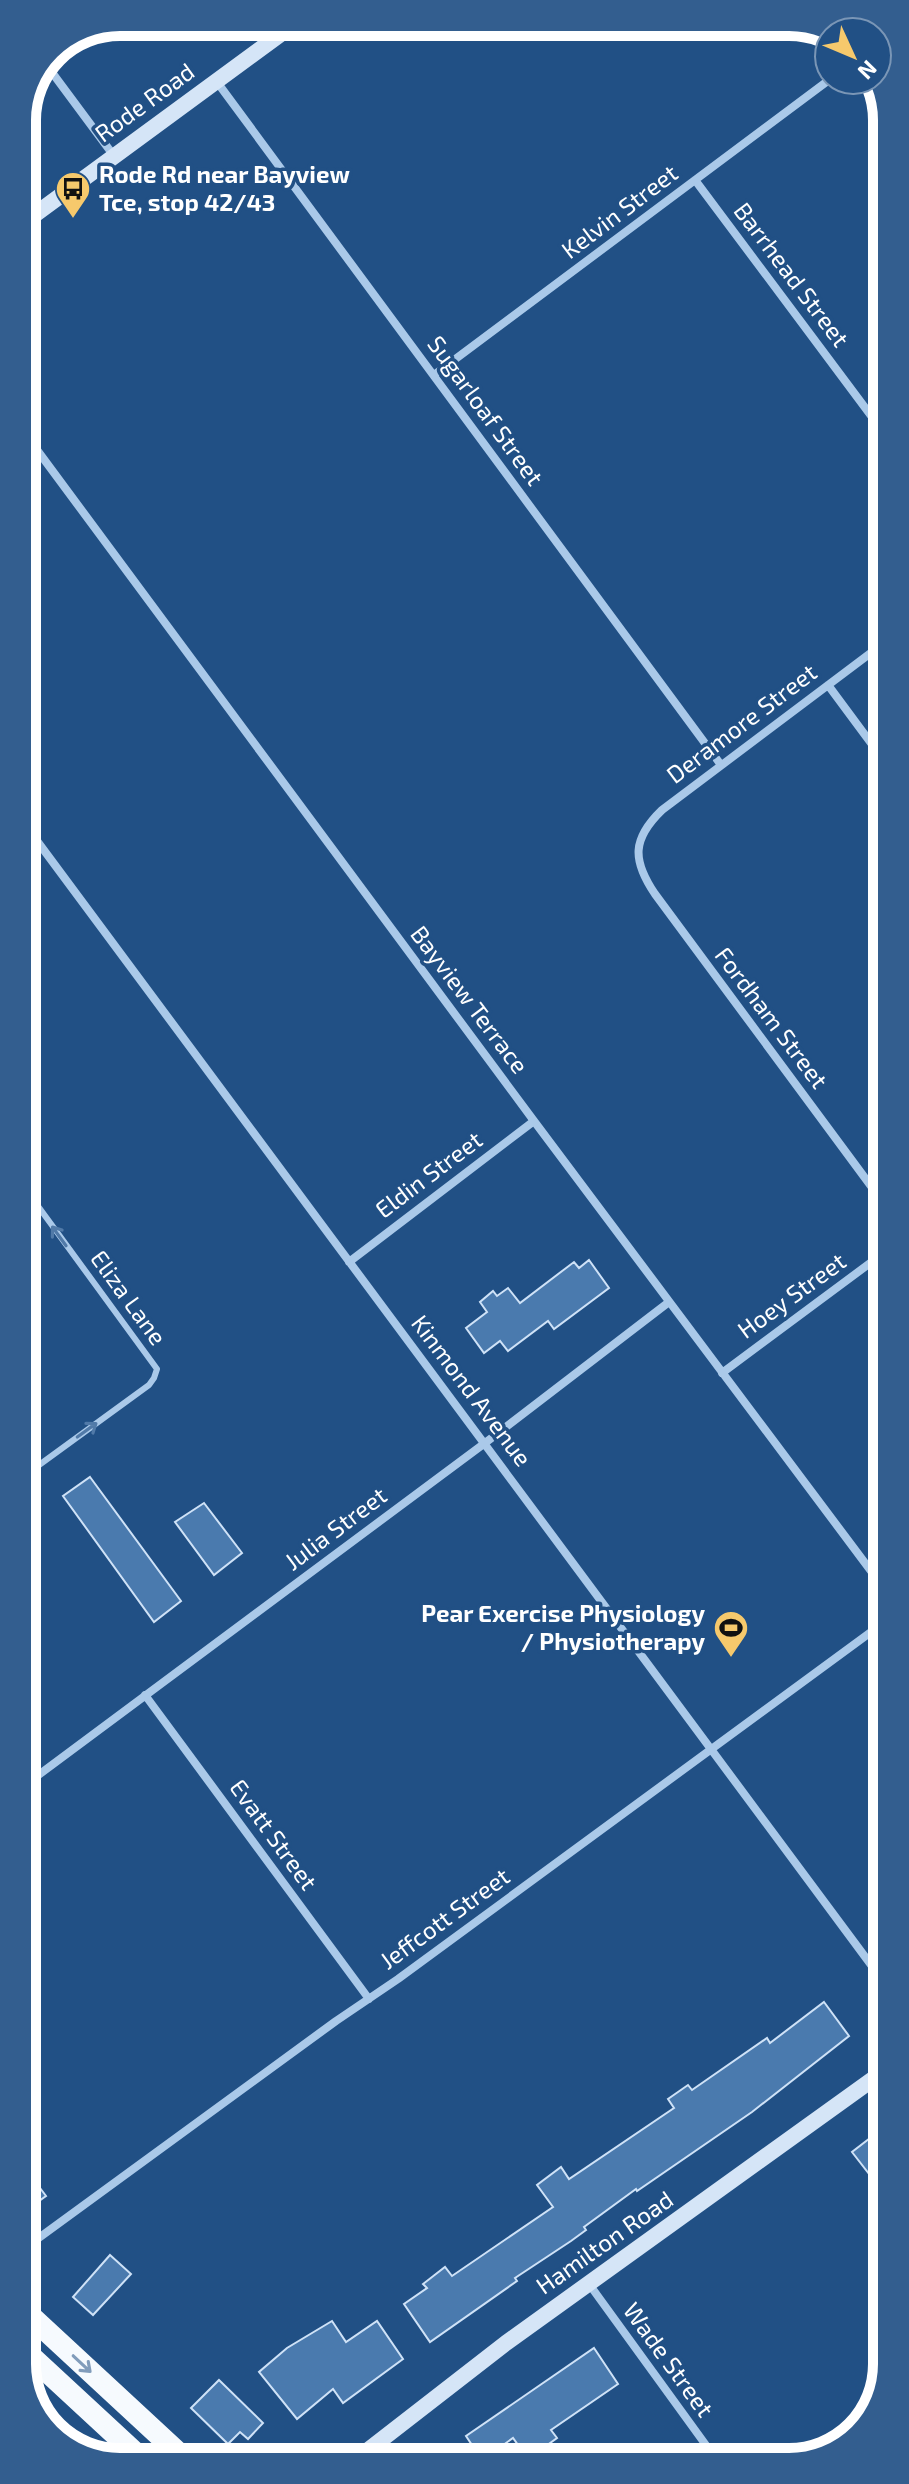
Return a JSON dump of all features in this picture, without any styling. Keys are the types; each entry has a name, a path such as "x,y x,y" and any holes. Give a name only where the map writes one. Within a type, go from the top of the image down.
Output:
{"highway":[{"path":"36,2321 175,2448"},
{"path":"36,2361 130,2448"}],"main road":[{"name":"Rode Road","path":"36,214 278,36"},
{"name":"Hamilton Road","path":"370,2448 431,2399 873,2079"}],"street":[{"path":"51,72 114,156"},
{"name":"Sugarloaf Street","path":"216,81 721,765"},
{"name":"Kelvin Street","path":"434,375 813,92"},
{"name":"Barrhead Street","path":"695,180 873,418"},
{"name":"Bayview Terrace","path":"36,449 873,1574"},
{"name":"Deramore Street","path":"637,849 652,819 873,651"},
{"path":"828,685 873,746"},
{"name":"Kinmond Avenue","path":"36,840 873,1967"},
{"name":"Fordham Street","path":"637,849 641,870 655,894 873,1189"},
{"name":"Eldin Street","path":"349,1262 534,1121"},
{"name":"Hoey Street","path":"722,1373 873,1261"},
{"name":"Julia Street","path":"36,1777 669,1302"},
{"name":"Jeffcott Street","path":"36,2240 873,1631"},
{"name":"Evatt Street","path":"145,1695 369,1999"},
{"name":"Wade Street","path":"588,2284 708,2448"}],"lane":[{"name":"Eliza Lane","path":"36,1203 157,1369 149,1385 36,1467"}],"path":[{"path":"36,2278 39,2281"}],"building":[{"path":"589,1260 609,1288 554,1329 548,1321 508,1351 500,1341 484,1353 466,1328 487,1312 480,1302 493,1291 497,1296 508,1288 520,1303 574,1262 579,1268"},
{"path":"90,1477 181,1601 154,1622 63,1496"},
{"path":"204,1503 242,1553 214,1575 175,1522"},
{"path":"824,2002 849,2036 752,2112 636,2189 584,2227 586,2230 515,2278 517,2281 430,2342 404,2304 427,2288 423,2284 445,2267 452,2276 553,2207 537,2185 561,2167 569,2179 674,2108 668,2099 688,2085 692,2090 767,2038 770,2043"},
{"path":"873,2136 873,2179 852,2152"},
{"path":"36,2183 46,2196 36,2203"},
{"path":"110,2255 131,2274 93,2315 73,2297"},
{"path":"332,2321 346,2342 377,2321 403,2359 343,2403 333,2389 297,2419 259,2372 287,2348"},
{"path":"594,2348 618,2384 551,2430 557,2438 543,2448 520,2448 513,2438 499,2448 474,2448 466,2436"},
{"path":"219,2380 263,2423 248,2439 240,2432 228,2444 191,2408"}],"place":[{"name":"Rode Rd near Bayview Tce, stop 42/43","path":"73,220"},
{"name":"Pear Exercise Physiology / Physiotherapy","path":"731,1659"}]}
